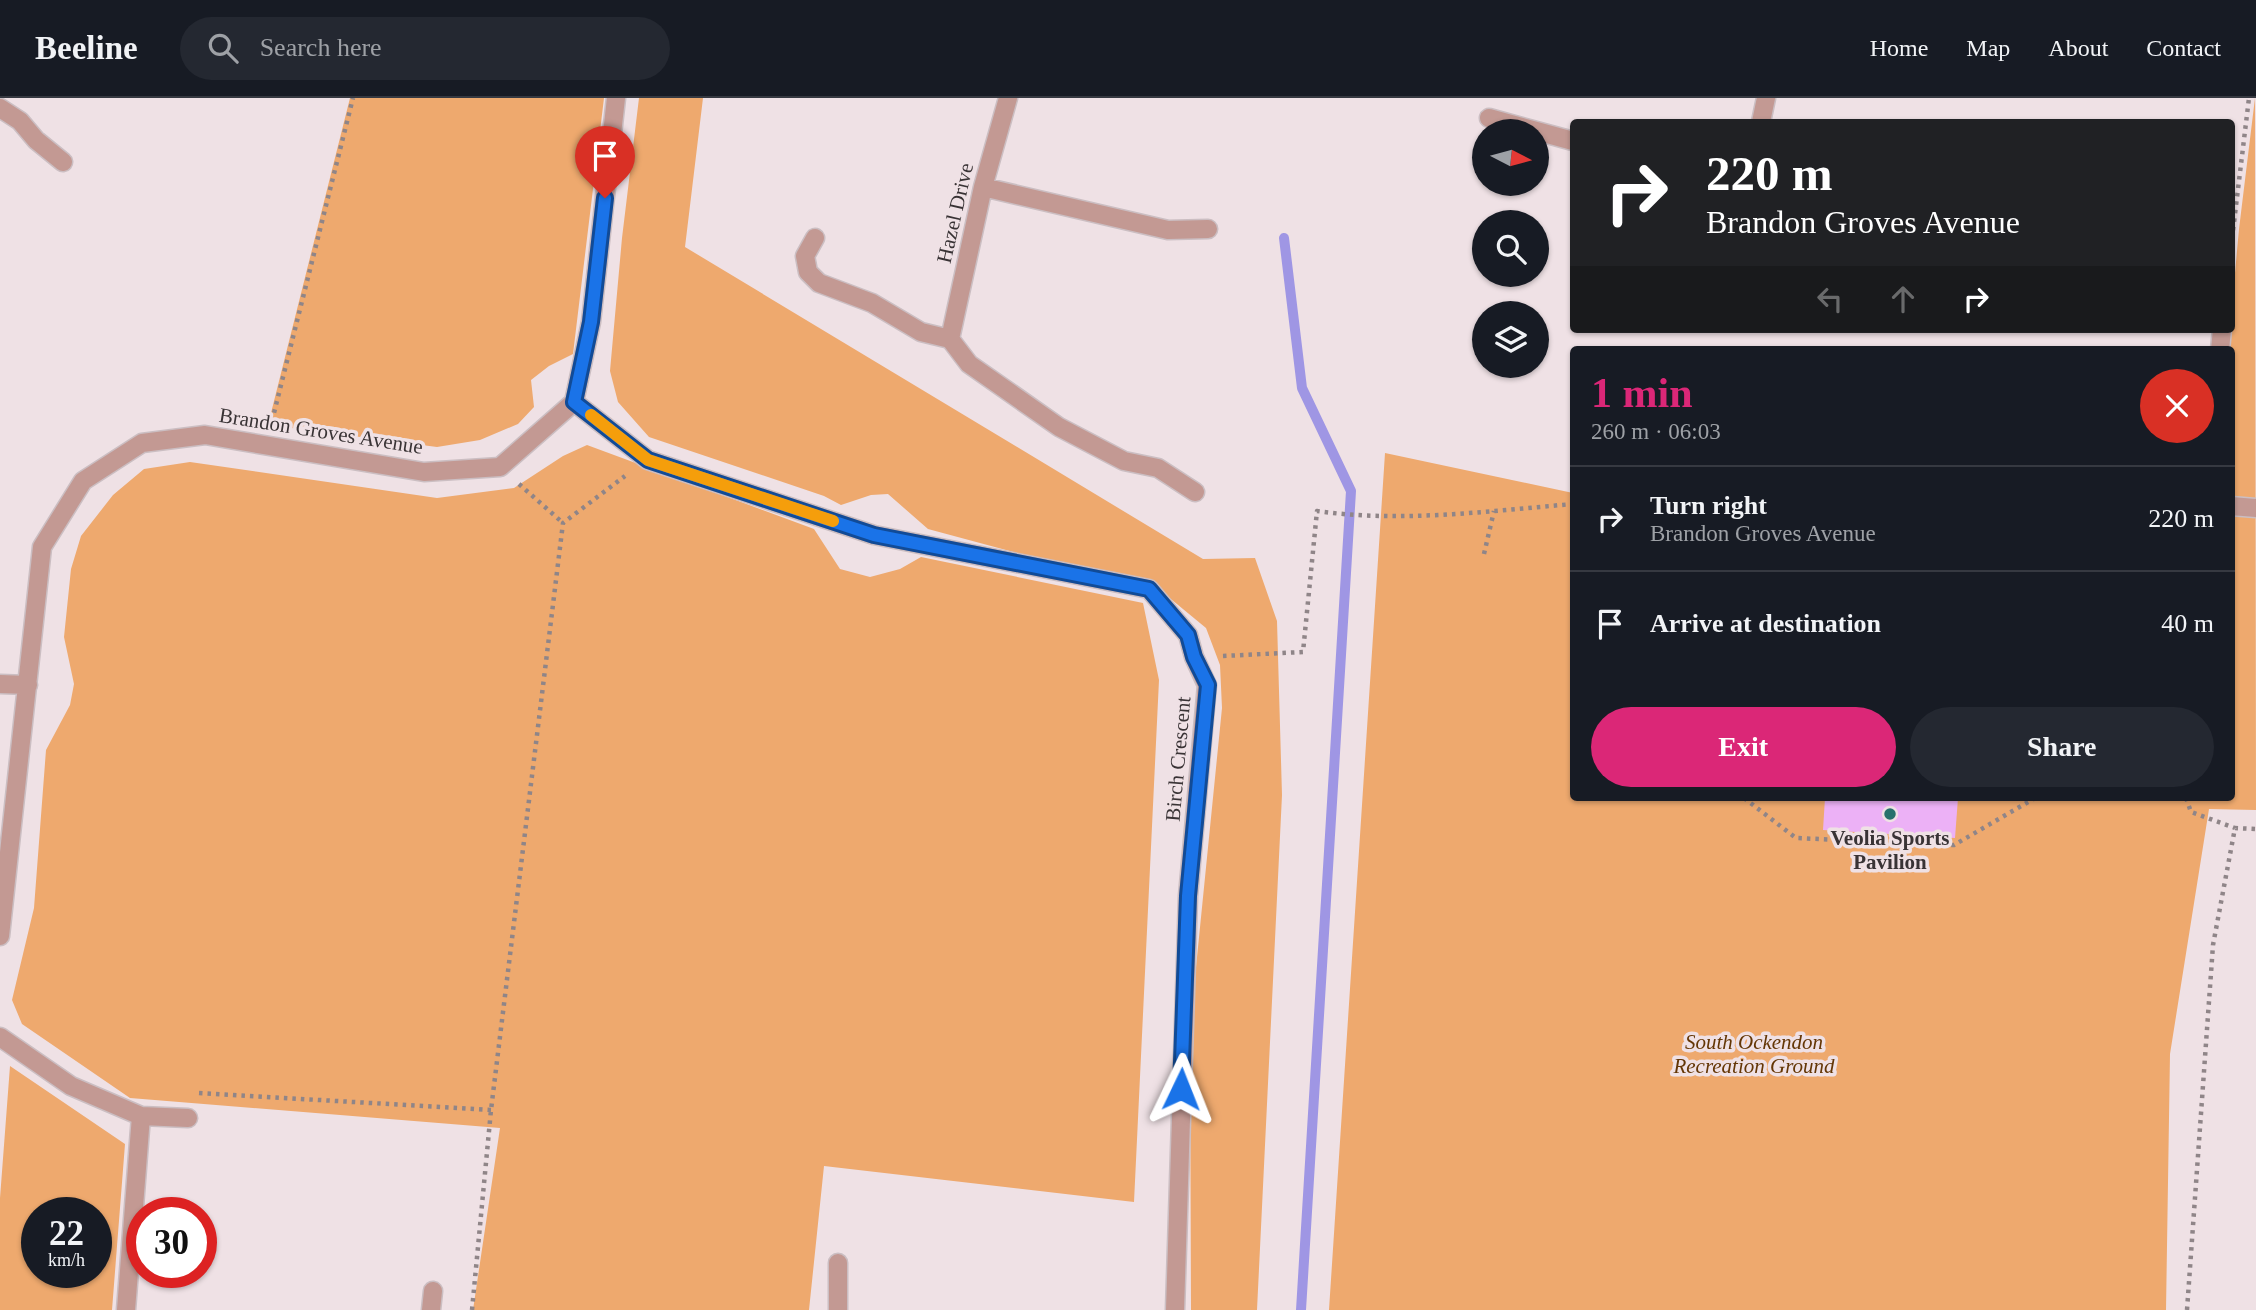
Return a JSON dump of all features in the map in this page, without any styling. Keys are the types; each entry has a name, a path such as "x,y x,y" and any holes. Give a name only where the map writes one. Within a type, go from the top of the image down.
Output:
{"street":[{"path":"500,467 574,402 591,322 616,98"},
{"name":"Hazel Drive","path":"950,340 983,187 1008,98"},
{"path":"1762,119 1766,98"},
{"path":"0,108 20,121 36,140 63,162"},
{"path":"1489,118 1570,140"},
{"path":"983,187 1168,230 1208,229"},
{"path":"815,238 805,256 808,272 819,283 872,303 920,332 950,340 969,364 1059,428 1125,461 1158,468 1195,492"},
{"name":"Birch Crescent","path":"574,402 648,460 874,535 1149,589 1188,635 1194,657 1208,685 1188,896 1175,1310"},
{"name":"Brandon Groves Avenue","path":"0,936 42,547 83,481 142,443 205,435 424,472 500,467"},
{"path":"2235,506 2256,508"},
{"path":"0,684 28,685"},
{"path":"0,1037 71,1086 141,1116 188,1118"},
{"path":"125,1310 141,1116"},
{"path":"838,1262 838,1310"},
{"path":"431,1310 433,1292"}],"path":[{"path":"266,446 353,98"},
{"path":"2235,214 2249,98"},
{"path":"472,1310 491,1110 563,523 648,460"},
{"path":"500,467 563,523"},
{"path":"1194,657 1303,652 1317,512 1371,516 1494,511 1570,503"},
{"path":"1484,554 1494,511"},
{"path":"1748,801 1796,838 1954,845 2030,801"},
{"path":"2187,801 2191,812 2235,828 2256,829"},
{"path":"2187,1310 2213,945 2235,828"},
{"path":"193,1093 491,1110"}],"green space":[{"path":"350,98 604,98 573,354 549,366 531,380 534,407 518,424 480,440 437,447 268,425"},
{"path":"639,98 703,98 685,247 1203,559 1255,558 1277,621 1282,795 1257,1310 1191,1310 1190,1027 1222,708 1220,665 1206,628 1149,581 1084,571 928,529 888,494 871,495 841,505 824,496 649,437 618,402 610,371 622,238"},
{"name":"South Ockendon Recreation Ground","path":"2255,98 2256,810 2209,809 2170,1054 2166,1310 1329,1310 1385,453 1570,492 1570,801 2235,801 2235,346 2228,346 2230,333 2235,333 2235,273"},
{"path":"587,445 814,529 840,569 870,577 900,569 921,557 1143,603 1159,680 1134,1202 824,1166 809,1310 473,1310 500,1128 130,1098 22,1024 12,1000 34,908 46,750 70,705 74,684 64,637 71,569 81,536 113,495 144,469 190,462 437,498 514,488 563,456"},
{"path":"10,1066 125,1144 112,1310 0,1310 0,1198"}],"building":[{"name":"Veolia Sports Pavilion","path":"1825,801 1958,801 1955,838 1823,830"}],"waterway":[{"path":"1284,238 1302,388 1351,491 1301,1310"}],"slow traffic":[{"path":"591,415 648,460 833,521"}],"place":[{"name":"Veolia Sports Pavilion","path":"1890,814"}],"route":[{"path":"605,198 591,322 574,402 648,460 874,535 1149,589 1188,635 1194,657 1208,685 1188,896 1181,1089"}]}
